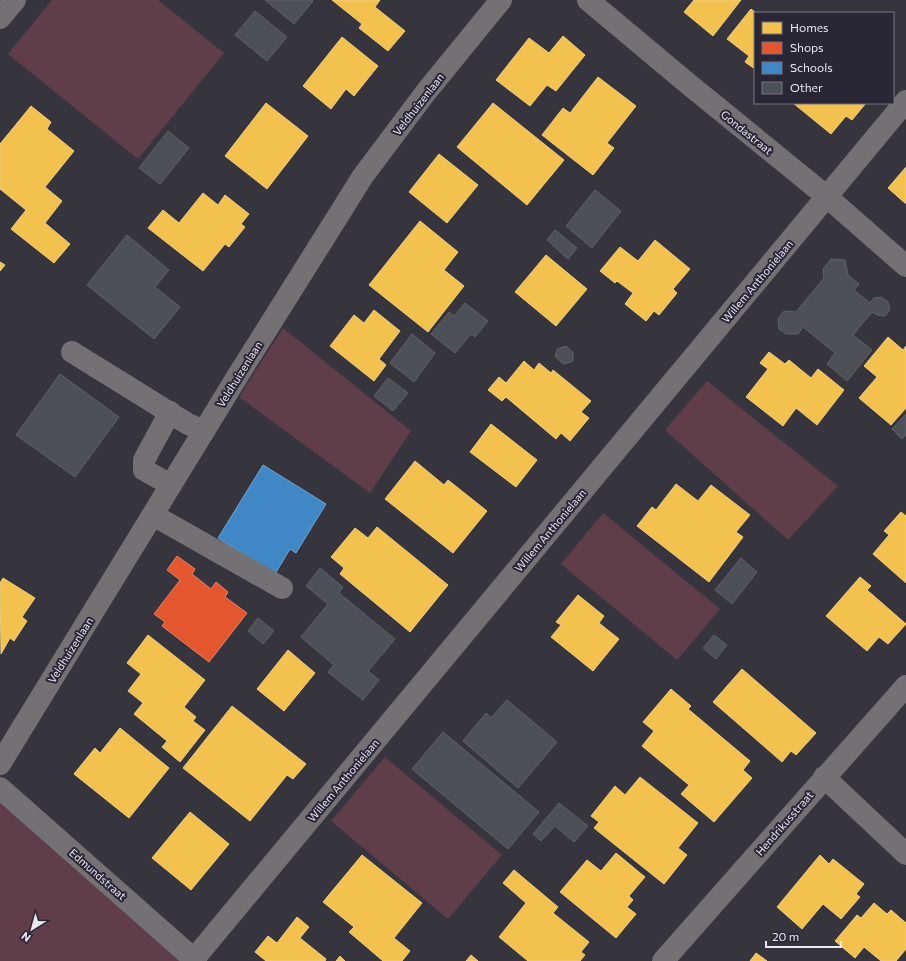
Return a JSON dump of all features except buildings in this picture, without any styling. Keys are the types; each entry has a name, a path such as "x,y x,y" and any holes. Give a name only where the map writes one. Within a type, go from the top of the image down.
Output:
{"street":[{"path":"0,18 15,0"},
{"name":"Veldhuizenlaan","path":"0,764 204,431 363,176 426,92 501,0"},
{"name":"Gondastraat","path":"588,0 826,196 906,266"},
{"name":"Willem Anthonielaan","path":"195,960 906,101"},
{"path":"72,352 188,424 204,431"},
{"path":"170,412 144,460 143,465 144,470 171,485"},
{"path":"153,515 282,588"},
{"name":"Hendrikusstraat","path":"663,961 906,686"},
{"path":"824,777 906,854"},
{"name":"Edmundstraat","path":"0,788 195,960"}],"shaded area":[{"path":"52,0 158,0 224,53 138,159 8,54"},
{"path":"283,328 411,431 370,493 239,397"},
{"path":"707,381 838,486 788,540 665,430"},
{"path":"603,513 720,609 677,660 561,564"},
{"path":"385,757 502,855 448,919 331,821"},
{"path":"0,802 182,961 0,961"}]}
